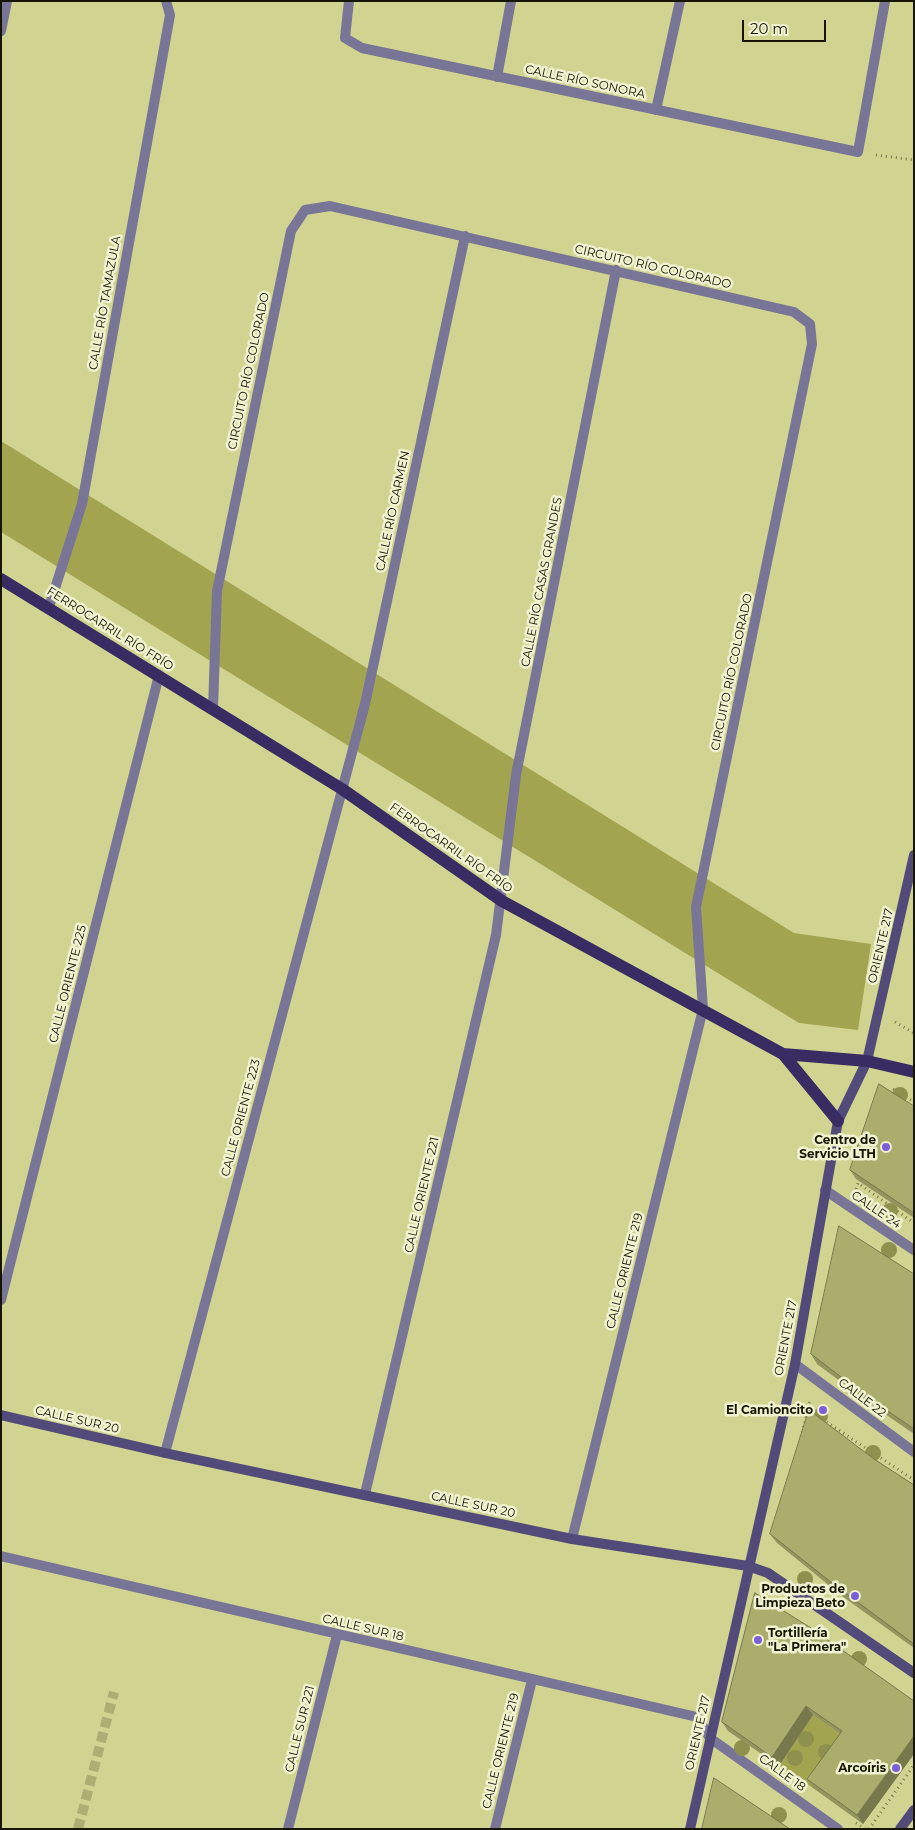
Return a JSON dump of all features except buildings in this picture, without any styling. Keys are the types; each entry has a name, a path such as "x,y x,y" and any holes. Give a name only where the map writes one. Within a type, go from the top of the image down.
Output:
{"main road":[{"name":"FERROCARRIL RÍO FRÍO","path":"1,579 342,789 502,901 783,1054 867,1061 914,1072"},
{"path":"783,1054 838,1121"}],"street":[{"path":"1,31 7,1"},
{"name":"CALLE RÍO TAMAZULA","path":"49,607 82,504 170,15 166,1"},
{"name":"CALLE RÍO SONORA","path":"349,1 345,38 362,48 858,152"},
{"path":"497,77 511,1"},
{"path":"656,110 680,1"},
{"path":"858,152 885,1"},
{"name":"CIRCUITO RÍO COLORADO","path":"213,709 217,591 291,231 305,210 330,206 794,312 810,324 812,344 696,907 703,1009"},
{"name":"CALLE RÍO CARMEN","path":"342,789 365,704 464,236"},
{"name":"CALLE RÍO CASAS GRANDES","path":"502,901 516,775 616,270"},
{"name":"CALLE ORIENTE 225","path":"1,1300 159,675"},
{"name":"CALLE ORIENTE 223","path":"164,1452 342,789"},
{"name":"ORIENTE 217","path":"690,1829 795,1364 838,1121 867,1061 914,855"},
{"name":"CALLE ORIENTE 221","path":"365,1494 502,901"},
{"name":"CALLE ORIENTE 219","path":"572,1539 703,1009"},
{"name":"CALLE 24","path":"825,1190 914,1250"},
{"name":"CALLE 22","path":"795,1364 914,1452"},
{"name":"CALLE SUR 20","path":"1,1415 164,1452 572,1539 748,1566 768,1572 914,1673"},
{"name":"CALLE SUR 18","path":"1,1556 696,1717 710,1738"},
{"name":"CALLE SUR 221","path":"288,1829 337,1635"},
{"name":"CALLE ORIENTE 219","path":"495,1829 532,1680"},
{"name":"CALLE 18","path":"710,1738 838,1829"},
{"path":"900,1829 914,1810"}],"path":[{"path":"858,152 914,160"},
{"path":"888,1086 914,1102"},
{"path":"858,1183 914,1223"},
{"path":"808,1409 914,1480"},
{"path":"869,1829 914,1765"}],"shaded area":[{"path":"1,441 794,933 871,944 858,1030 799,1023 1,532"},
{"path":"813,1715 849,1740 813,1788 779,1766"}],"tunnel":[{"path":"78,1829 114,1692"}],"place":[{"name":"Centro de Servicio LTH","path":"886,1147"},
{"name":"El Camioncito","path":"823,1410"},
{"name":"Productos de Limpieza Beto","path":"855,1596"},
{"name":"Tortillería \"La Primera\"","path":"758,1640"},
{"name":"Arcoíris","path":"896,1768"}]}
